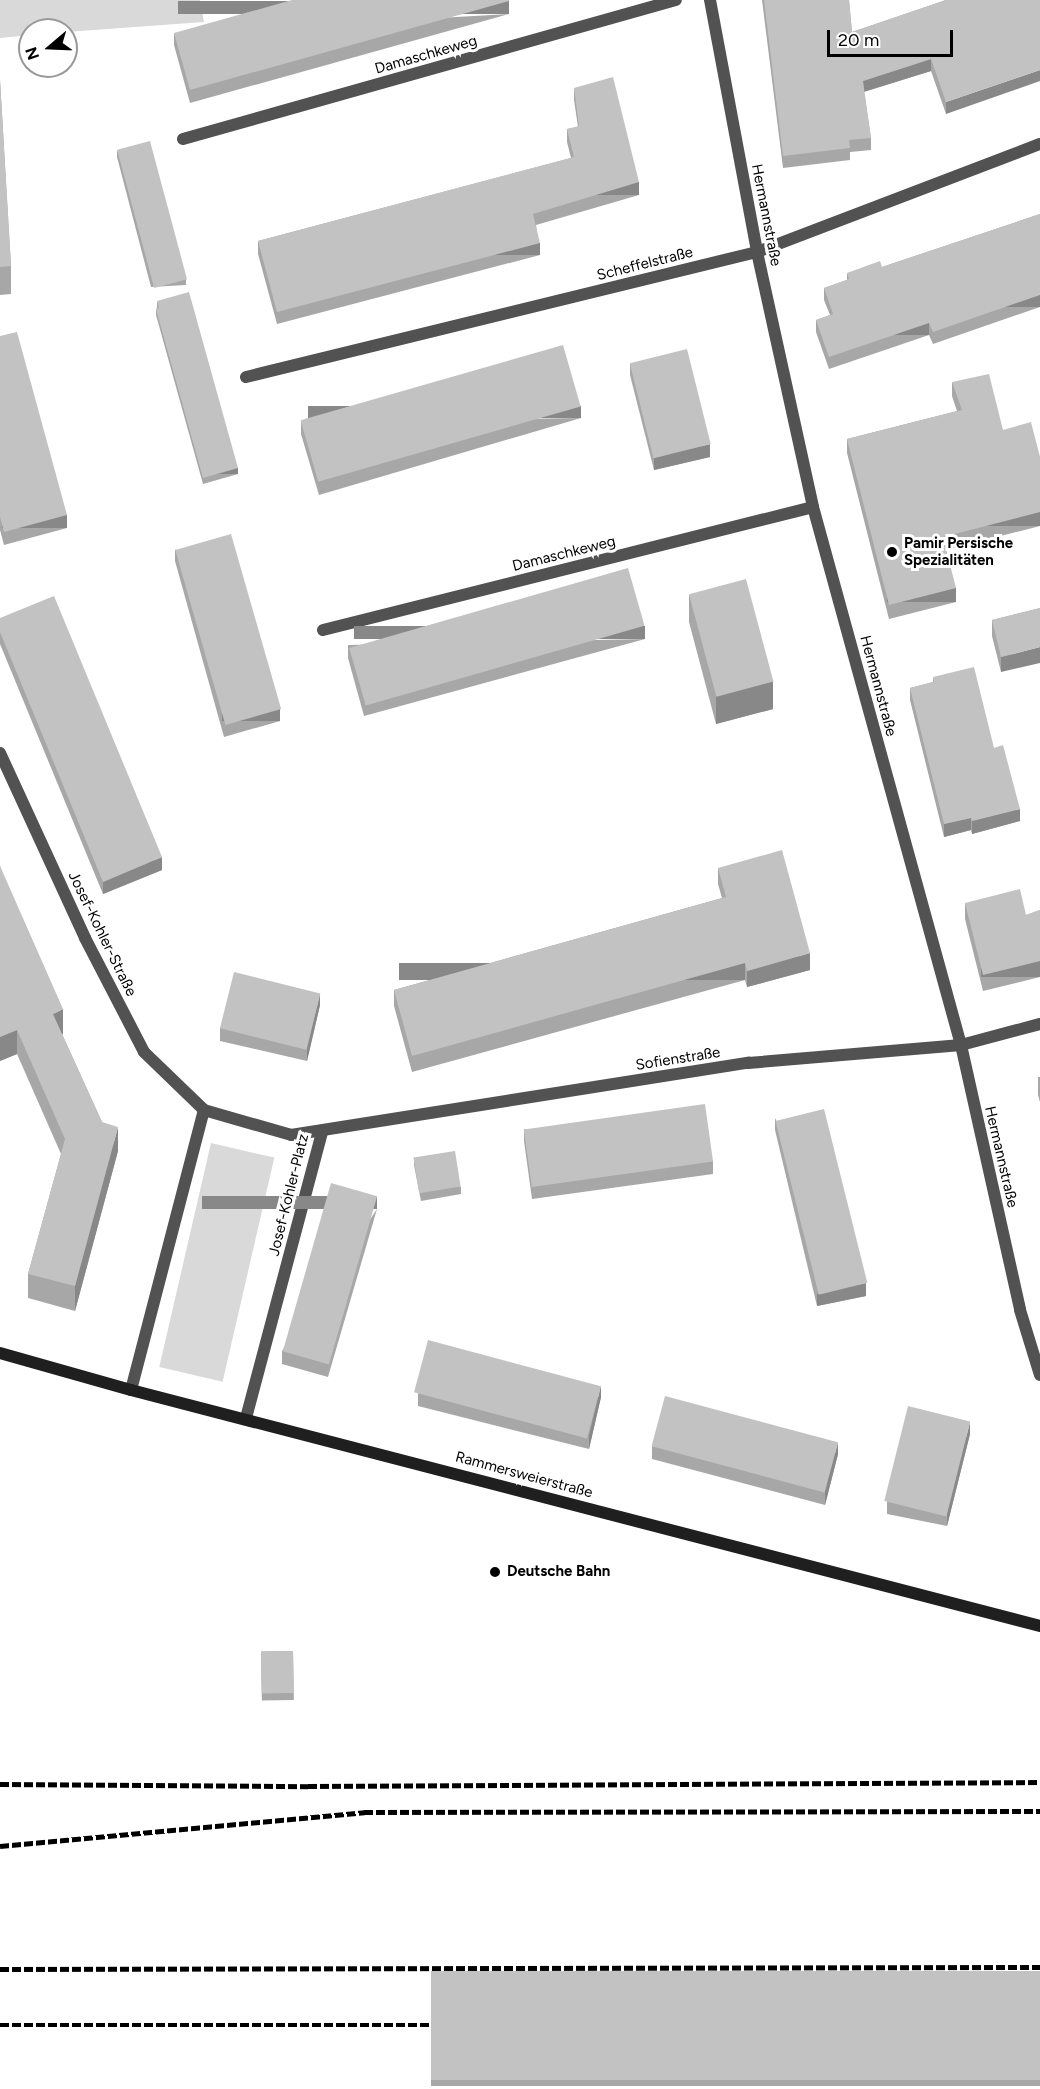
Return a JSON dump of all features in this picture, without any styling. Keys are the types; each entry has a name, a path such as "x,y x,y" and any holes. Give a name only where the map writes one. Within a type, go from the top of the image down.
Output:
{"street":[{"name":"Damaschkeweg","path":"183,139 676,0"},
{"name":"Hermannstraße","path":"710,0 757,252 813,507 961,1045 1020,1310 1040,1375"},
{"name":"Scheffelstraße","path":"246,377 757,252 1040,144"},
{"name":"Damaschkeweg","path":"323,630 813,507"},
{"name":"Josef-Kohler-Straße","path":"0,753 85,938 144,1052 204,1110"},
{"name":"Sofienstraße","path":"322,1132 748,1063 961,1045 1040,1024"},
{"name":"Josef-Kohler-Platz","path":"204,1110 291,1136 322,1132 246,1418"},
{"path":"131,1390 204,1110"},
{"name":"Rammersweierstraße","path":"0,1353 131,1390 1040,1626"}],"shaded area":[{"path":"0,0 200,0 204,22 78,31 78,18 18,18 18,36 0,38"},
{"path":"211,1143 274,1158 223,1382 159,1367"}],"building":[{"path":"292,0 509,1 190,90 174,33"},
{"path":"764,0 849,0 852,32 946,0 1040,0 1040,70 946,102 931,59 863,81 871,138 849,140 850,148 783,156"},
{"path":"613,77 639,182 533,214 540,243 277,312 258,241 574,157 567,129 579,126 574,88"},
{"path":"0,80 11,266 0,267"},
{"path":"150,141 187,279 154,288 117,150"},
{"path":"1040,214 1040,295 933,332 929,323 829,357 816,320 833,314 824,288 849,279 847,273 880,261 882,267"},
{"path":"189,292 238,468 203,478 156,309 159,308 157,301"},
{"path":"17,332 67,515 4,532 0,517 0,336"},
{"path":"563,345 581,407 318,482 301,420"},
{"path":"687,349 711,444 653,458 630,363"},
{"path":"989,374 1003,430 1031,422 1040,457 1040,512 943,537 956,588 889,605 847,439 962,410 952,382"},
{"path":"231,534 281,709 225,725 175,550"},
{"path":"628,568 645,626 366,706 349,648"},
{"path":"746,579 773,681 716,697 689,594"},
{"path":"54,596 162,857 103,882 0,632 0,618"},
{"path":"1040,608 1040,647 1001,657 992,620"},
{"path":"974,667 994,748 1003,745 1020,809 972,821 971,818 944,824 910,688 934,682 933,677"},
{"path":"782,850 810,953 747,971 745,963 412,1056 394,990 726,897 718,868"},
{"path":"0,866 63,1009 53,1014 102,1122 118,1127 75,1286 28,1274 65,1139 17,1030 0,1037"},
{"path":"1020,889 1026,915 1040,910 1040,961 983,975 965,903"},
{"path":"234,972 320,994 306,1050 220,1028"},
{"path":"705,1104 713,1161 532,1187 524,1129"},
{"path":"824,1109 867,1283 819,1295 775,1121"},
{"path":"455,1151 461,1187 419,1193 414,1158"},
{"path":"331,1183 377,1196 329,1364 283,1351"},
{"path":"428,1340 601,1386 587,1438 414,1392"},
{"path":"665,1396 838,1442 824,1493 652,1446"},
{"path":"908,1406 970,1421 946,1517 884,1501"},
{"path":"293,1651 294,1693 262,1694 261,1652"},
{"path":"431,1971 1040,1971 1040,2080 431,2080"}],"railway":[{"path":"0,1784 308,1786 1040,1782"},
{"path":"0,1846 364,1812 1040,1811"},
{"path":"0,1969 1040,1967"},
{"path":"0,2025 449,2025"}],"place":[{"name":"Pamir Persische Spezialitäten","path":"892,552"},
{"name":"Deutsche Bahn","path":"495,1572"}]}
